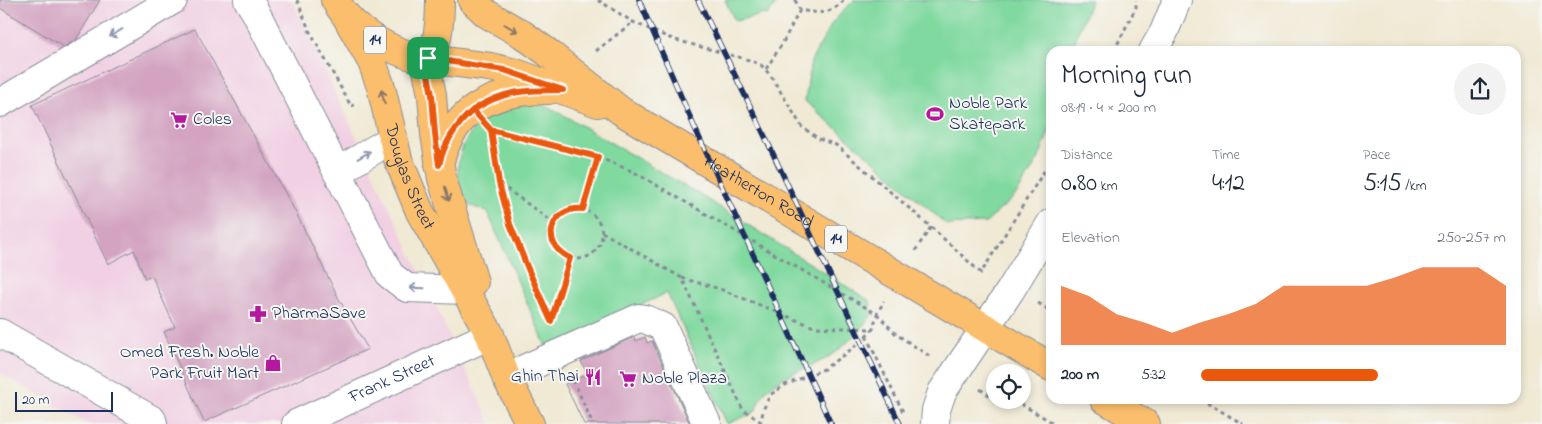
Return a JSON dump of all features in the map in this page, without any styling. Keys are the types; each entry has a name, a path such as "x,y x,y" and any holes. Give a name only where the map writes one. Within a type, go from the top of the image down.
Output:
{"main road":[{"path":"426,59 433,52 435,44 440,0"},
{"name":"Heatherton Road","path":"472,0 487,14 522,34 547,52 621,111 1046,364"},
{"name":"Douglas Street","path":"341,8 372,62 398,159 420,212 489,333"},
{"name":"14","path":"341,8 355,25 383,44 400,53 426,59"},
{"name":"Douglas Street","path":"426,59 432,95 439,165 489,333 506,377 530,424"},
{"name":"Heatherton Road","path":"426,59 504,70 621,111"},
{"path":"439,165 443,151 454,130 473,110 485,102 508,93 520,91 563,90"},
{"path":"1112,404 1146,424"}],"street":[{"path":"248,0 390,275 407,288 466,290"},
{"path":"1156,46 1164,32 1177,0"},
{"path":"0,104 158,3"},
{"path":"337,172 392,139"},
{"path":"935,424 939,398 986,328 1046,231"},
{"path":"506,377 639,318 646,319 663,327 707,424"},
{"path":"0,333 152,420 153,424"},
{"name":"Frank Street","path":"296,424 489,333"}],"path":[{"path":"297,0 310,32 351,106 384,104"},
{"path":"795,0 800,10"},
{"path":"800,10 818,14 836,8 844,0"},
{"path":"1116,46 1136,7 1136,0"},
{"path":"766,69 800,10"},
{"path":"594,53 633,22"},
{"path":"593,424 561,352 551,321 510,224 499,183 491,130 598,157 634,172 877,314 896,334 986,394"},
{"path":"583,209 598,157"},
{"path":"930,227 981,273 1046,168"},
{"path":"499,183 554,223"},
{"path":"583,209 594,215 601,226 600,244 588,256 570,258 560,252 554,244 552,234 554,223 566,211 583,209"},
{"path":"551,321 570,258"},
{"path":"682,278 720,289 814,327 873,329"},
{"path":"866,336 904,415"},
{"path":"1209,404 1243,424"},
{"path":"1029,409 1055,424"}],"shaded area":[{"path":"0,0 292,0 491,424 88,424 0,373"}],"green space":[{"path":"725,0 777,0 768,15 765,14 735,21"},
{"name":"Noble Park Skatepark","path":"854,0 1091,0 1074,46 1046,46 1046,139 1039,158 1017,194 986,223 947,225 805,101 811,61 833,22"},
{"path":"537,104 549,107 562,114 705,198 870,301 872,315 854,336 838,350 821,361 777,381 768,389 755,412 727,424 667,293 547,349 487,211 473,206 466,201 463,197 458,177 458,167 463,147 474,129 481,122 500,109"}],"building":[{"path":"0,0 100,0 76,40 64,47 0,8"},
{"path":"195,29 295,211 340,301 368,349 204,422 164,332 175,327 152,276 145,279 134,250 108,264 32,105"},
{"name":"Noble Plaza","path":"634,337 636,341 645,337 647,343 652,341 690,424 584,424 565,384 587,374 581,361"}],"railway":[{"path":"639,0 694,126 831,424"},
{"path":"698,0 760,126 900,424"}],"place":[{"name":"Noble Park Skatepark","path":"935,114"},
{"name":"Coles","path":"179,120"},
{"name":"PharmaSave","path":"258,314"},
{"name":"Omed Fresh. Noble Park Fruit Mart","path":"273,363"},
{"name":"Ghin Thai","path":"593,377"},
{"name":"Noble Plaza","path":"628,379"}],"route":[{"path":"428,58 425,60 432,95 439,165 450,136 462,120 473,110 491,130 499,183 510,224 551,321 570,258 565,256 554,244 552,228 561,214 572,209 583,209 598,157 491,130 485,123 473,110 485,102 508,93 535,90 563,90 504,70 428,58"}]}
